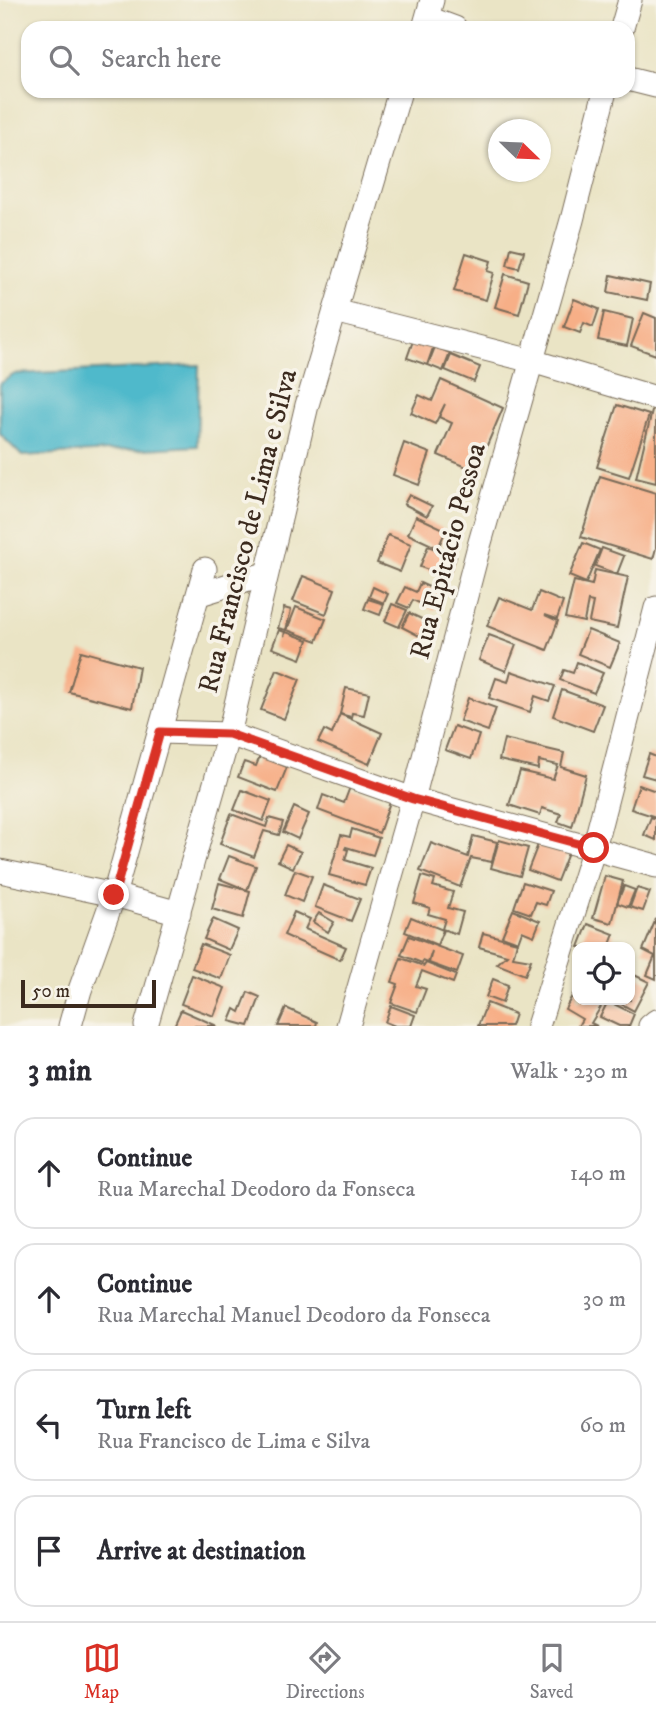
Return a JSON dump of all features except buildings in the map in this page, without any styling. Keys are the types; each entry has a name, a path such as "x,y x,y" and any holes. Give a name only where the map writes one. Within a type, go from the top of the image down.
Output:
{"street":[{"path":"624,21 630,0"},
{"path":"635,81 656,86"},
{"name":"Rua Francisco de Lima e Silva","path":"146,1026 229,734 293,458 398,98"},
{"name":"Rua Epitácio Pessoa","path":"348,1026 413,799 479,546 603,98"},
{"path":"335,311 532,361 656,398"},
{"name":"Rua Francisco de Lima e Silva","path":"70,1026 80,989 114,895 205,569"},
{"path":"200,594 265,574"},
{"path":"538,1026 594,848 656,608"},
{"path":"160,732 229,734 413,799 656,866"},
{"path":"0,871 114,895 179,913"},
{"path":"650,1026 656,1021"}],"water":[{"path":"199,365 197,446 22,456 0,434 0,383 15,374"}],"route":[{"path":"114,895 160,732 229,734 413,799 594,848"}]}
